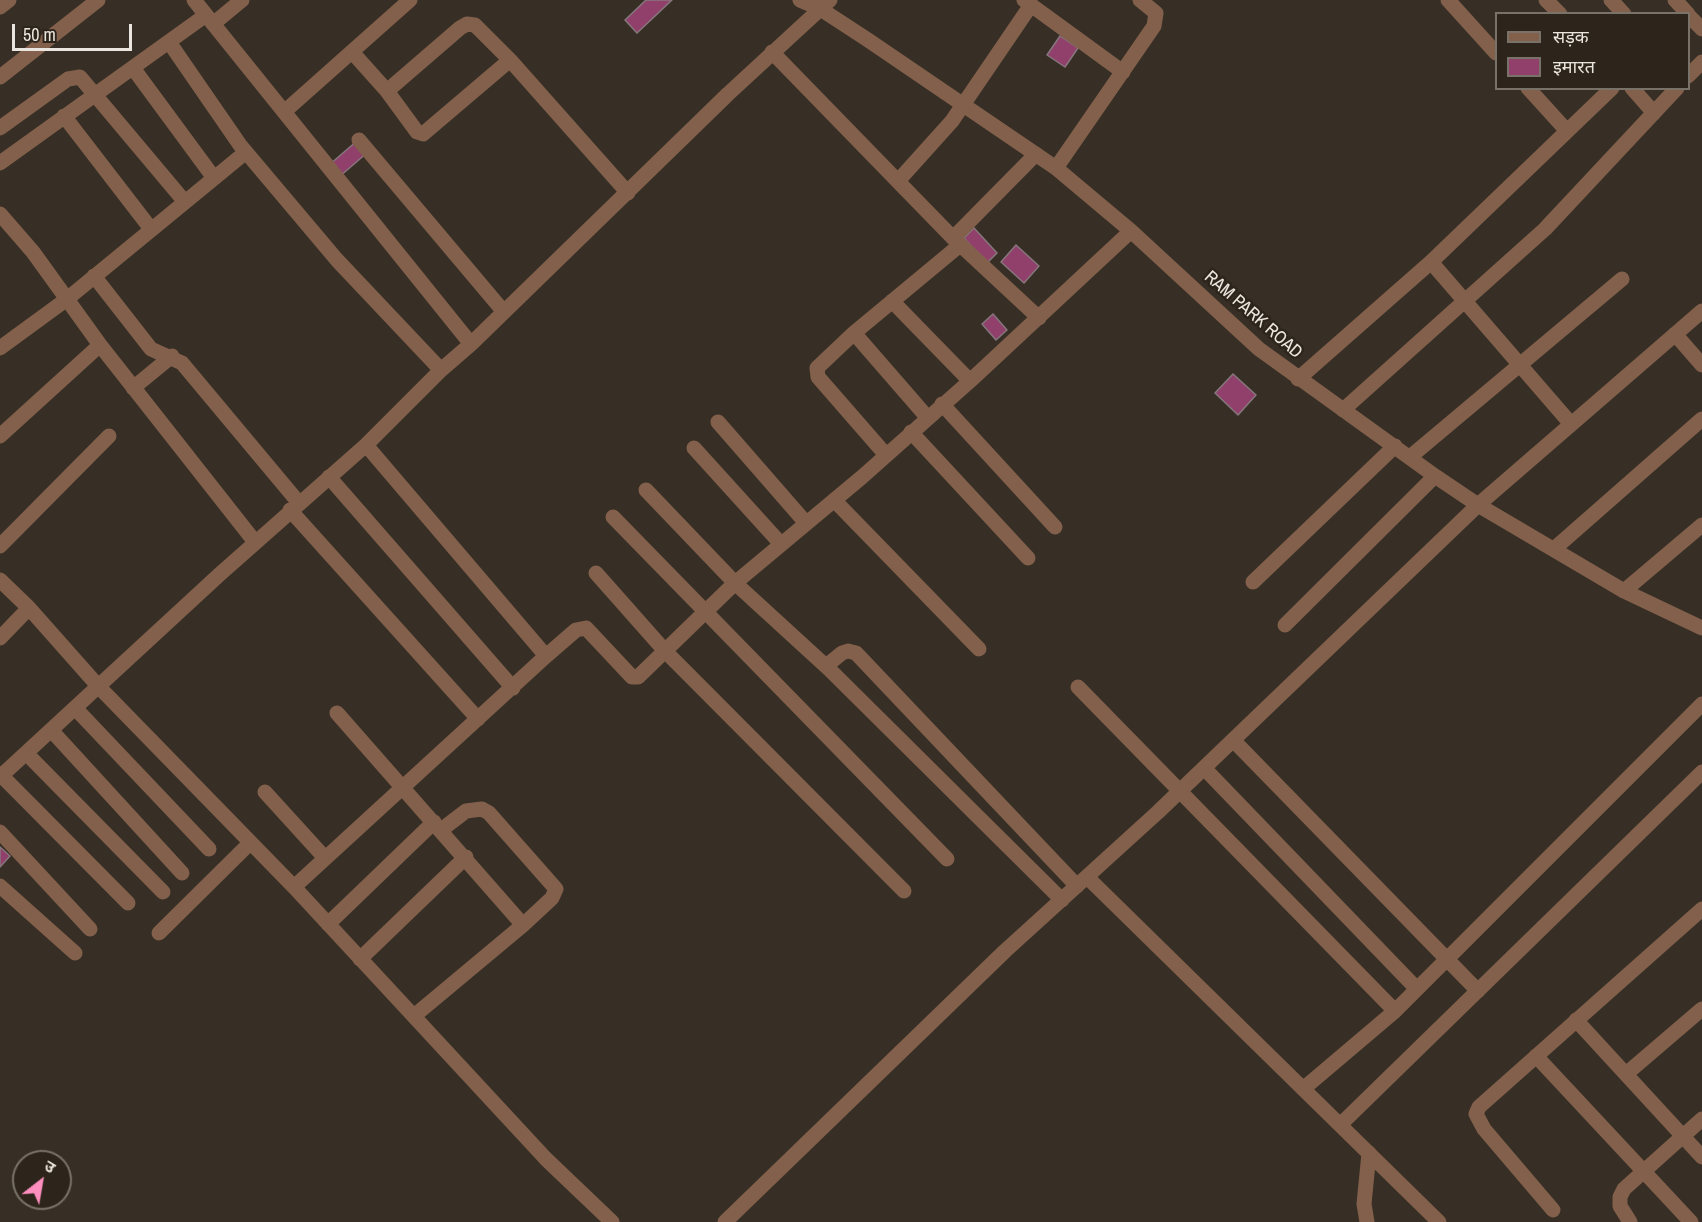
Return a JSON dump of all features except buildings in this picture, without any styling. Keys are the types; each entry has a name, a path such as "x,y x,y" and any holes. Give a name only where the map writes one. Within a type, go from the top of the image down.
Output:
{"street":[{"path":"0,7 9,0"},
{"path":"0,77 98,0"},
{"path":"194,0 471,344"},
{"path":"0,163 169,42 242,0"},
{"path":"284,112 410,0"},
{"name":"RAM PARK ROAD","path":"800,0 824,4 1056,168 1131,231 1259,349 1436,476 1478,505 1624,591 1702,628"},
{"path":"1056,168 1157,20 1156,13 1140,0"},
{"path":"1448,0 1495,51"},
{"path":"1546,0 1558,12"},
{"path":"1611,0 1622,12"},
{"path":"1675,0 1686,12"},
{"path":"898,181 952,122 1028,2 1123,72"},
{"path":"128,903 0,776 255,542 366,445 441,370 471,344 824,4"},
{"path":"1690,16 1702,29"},
{"path":"387,91 467,24 482,31 510,60 628,193"},
{"path":"169,42 246,152 337,260 441,370"},
{"path":"772,52 956,241 1039,318"},
{"path":"353,53 387,91 417,132 423,134 510,60"},
{"path":"1690,75 1702,62"},
{"path":"133,68 214,178"},
{"path":"0,128 74,77 87,83 185,202"},
{"path":"1530,90 1567,131"},
{"path":"1298,379 1431,262 1609,90"},
{"path":"1634,90 1654,113"},
{"path":"1343,410 1466,303 1545,229 1675,90"},
{"path":"64,116 152,230"},
{"path":"359,140 504,312"},
{"path":"0,348 67,299 246,152"},
{"path":"886,455 816,372 819,365 956,241 1036,154"},
{"path":"0,214 33,252 100,345 255,542"},
{"path":"294,887 402,786 580,628 590,632 632,677 638,677 735,583 970,381 1131,231"},
{"path":"1431,262 1571,424"},
{"path":"94,276 151,349 163,356 171,356 182,363 295,507 478,719"},
{"path":"1410,457 1622,279"},
{"path":"892,301 970,381"},
{"path":"726,1222 869,1081 1204,768 1478,505 1702,311"},
{"path":"854,333 927,417"},
{"path":"1675,334 1702,365"},
{"path":"0,436 100,345"},
{"path":"133,388 171,356"},
{"path":"942,404 1055,527"},
{"path":"1554,549 1702,419"},
{"path":"718,422 806,523"},
{"path":"911,432 1029,558"},
{"path":"0,546 109,436"},
{"path":"366,445 546,656"},
{"path":"1253,582 1395,446"},
{"path":"694,448 781,544"},
{"path":"1285,625 1436,476"},
{"path":"329,477 513,688"},
{"path":"646,490 735,583 826,666 1062,900"},
{"path":"834,500 979,649"},
{"path":"613,517 947,859"},
{"path":"1624,591 1702,525"},
{"path":"596,573 665,651 904,891"},
{"path":"0,580 29,608 99,687 294,887 546,1159 612,1222"},
{"path":"0,638 29,608"},
{"path":"826,666 842,653 848,651 856,653 1082,881 1304,1089 1439,1222"},
{"path":"1078,687 1178,792 1395,1011"},
{"path":"1304,1089 1395,1011 1445,958 1702,704"},
{"path":"75,708 209,849"},
{"path":"337,713 466,857 524,926"},
{"path":"51,730 182,873"},
{"path":"1233,740 1478,991"},
{"path":"26,753 163,892"},
{"path":"1204,768 1416,988"},
{"path":"1340,1125 1702,772"},
{"path":"265,792 325,858"},
{"path":"328,924 438,826 466,811 482,809 489,813 556,889 552,898 524,926 414,1017"},
{"path":"0,832 90,929"},
{"path":"159,933 250,843"},
{"path":"360,959 466,857"},
{"path":"0,886 75,953"},
{"path":"1554,1210 1484,1129 1476,1114 1485,1101 1702,909"},
{"path":"1626,1074 1702,1009"},
{"path":"1576,1020 1702,1157"},
{"path":"1536,1056 1691,1222"},
{"path":"1630,1222 1620,1206 1620,1197 1642,1171 1702,1119"},
{"path":"1367,1222 1364,1204 1369,1153"}]}
